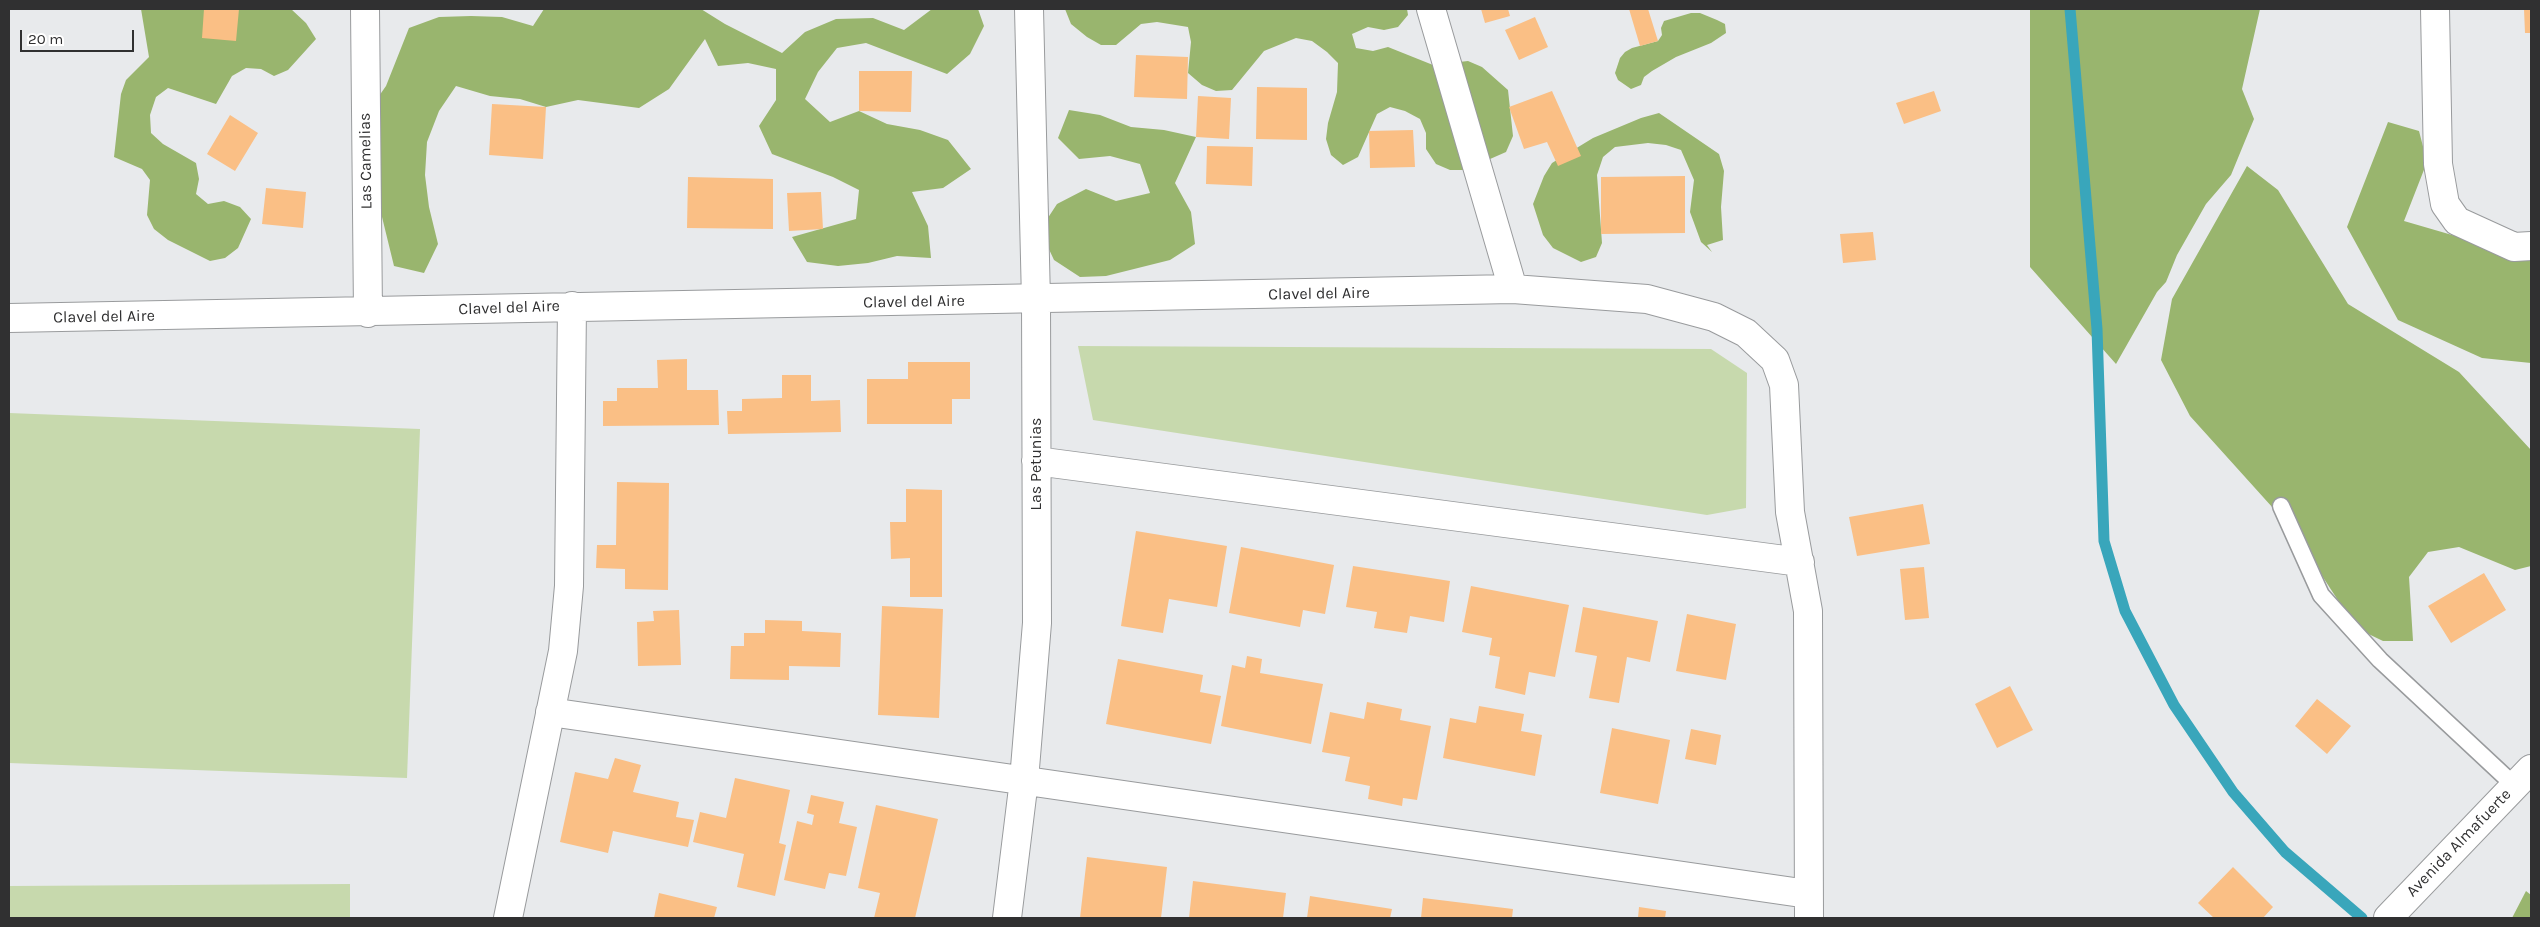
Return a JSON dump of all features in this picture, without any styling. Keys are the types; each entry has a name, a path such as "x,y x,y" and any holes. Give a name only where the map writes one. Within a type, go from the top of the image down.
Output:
{"street":[{"name":"Las Camelias","path":"365,9 368,313"},
{"name":"Las Petunias","path":"1006,918 1024,780 1037,623 1036,300 1029,9"},
{"path":"1431,9 1513,289"},
{"path":"2435,9 2438,164 2445,204 2457,221 2514,247 2531,246"},
{"name":"Clavel del Aire","path":"9,318 368,313 572,306 1036,300 1513,289 1647,299 1714,317 1746,332 1775,360 1784,385 1790,512 1808,611 1808,906"},
{"path":"508,918 563,651 570,586 572,306"},
{"path":"1036,461 1800,562"},
{"path":"550,712 1024,780 1808,906"},
{"name":"Avenida Almafuerte","path":"2391,914 2523,777"}],"lane":[{"path":"2281,506 2321,595 2380,660 2523,777"}],"green space":[{"path":"141,9 291,9 306,23 316,39 288,70 274,76 261,69 246,68 232,76 216,104 168,88 156,97 150,115 151,133 163,144 196,163 199,179 196,194 208,204 224,201 240,207 251,219 238,248 225,258 210,261 168,240 154,229 147,215 150,180 142,169 114,157 121,94 126,80 149,57"},
{"path":"544,9 701,9 725,24 782,53 805,32 836,19 873,18 904,30 932,9 978,9 984,26 970,54 947,74 866,43 837,48 818,72 805,99 830,122 859,111 887,124 920,130 948,140 971,169 943,188 912,192 928,226 931,258 897,256 868,263 838,266 807,262 792,237 856,219 859,190 833,177 772,154 759,126 776,100 776,69 748,63 718,66 705,39 669,89 639,108 578,100 546,107 520,99 490,96 456,86 439,111 427,142 425,175 429,207 438,244 424,273 394,266 371,172 367,113 386,86 409,28 439,17 471,16 502,17 533,26"},
{"path":"1065,9 1407,9 1408,15 1398,27 1384,30 1368,27 1352,34 1356,48 1373,51 1388,47 1433,65 1468,61 1482,67 1508,90 1513,136 1506,152 1465,170 1450,170 1436,164 1426,149 1426,133 1420,119 1405,111 1390,107 1377,114 1358,157 1343,165 1331,155 1326,139 1328,123 1337,92 1338,63 1312,41 1296,38 1264,51 1232,90 1216,91 1202,85 1188,73 1191,42 1188,27 1157,22 1141,24 1116,45 1101,45 1071,24"},
{"path":"2030,9 2260,9 2242,89 2254,119 2231,175 2206,204 2177,255 2166,282 2157,292 2116,364 2030,267"},
{"path":"1691,13 1700,13 1725,24 1726,33 1711,43 1676,57 1652,71 1644,77 1641,85 1631,89 1618,80 1615,73 1620,58 1625,52 1632,48 1658,41 1662,35 1661,28 1664,21"},
{"path":"1069,110 1100,115 1131,127 1164,130 1196,137 1175,183 1191,212 1195,244 1170,260 1106,276 1080,277 1054,260 1040,230 1057,204 1086,189 1116,201 1150,193 1140,164 1110,156 1079,159 1058,138"},
{"path":"1659,113 1719,154 1724,171 1721,207 1723,240 1707,245 1712,252 1701,242 1690,212 1694,180 1681,150 1666,145 1648,143 1615,147 1603,157 1597,175 1602,243 1596,257 1581,262 1553,248 1543,235 1533,204 1544,176 1552,163 1593,138 1641,118"},
{"path":"2388,122 2419,131 2427,162 2404,221 2531,258 2531,363 2482,358 2398,320 2347,227"},
{"path":"2247,166 2278,190 2348,304 2459,372 2531,450 2531,566 2515,570 2459,547 2428,552 2409,577 2413,641 2383,641 2356,628 2291,528 2190,416 2161,360 2172,299"},
{"path":"1078,346 1711,349 1747,373 1746,508 1707,515 1093,420"},
{"path":"9,413 420,429 407,778 9,763"},
{"path":"350,884 350,918 9,918 9,886"},
{"path":"2526,891 2531,895 2531,918 2512,918"}],"building":[{"path":"204,9 239,9 236,41 202,38"},
{"path":"1481,9 1508,9 1510,16 1485,23"},
{"path":"1629,9 1648,9 1658,41 1640,46"},
{"path":"2524,9 2531,9 2531,33 2525,33"},
{"path":"1535,17 1548,47 1519,60 1505,30"},
{"path":"1136,55 1188,57 1187,99 1134,97"},
{"path":"859,71 912,71 911,112 859,111"},
{"path":"1257,87 1307,88 1307,140 1256,139"},
{"path":"1552,91 1581,156 1558,166 1547,142 1524,149 1509,107"},
{"path":"1934,91 1941,111 1904,124 1896,103"},
{"path":"1198,96 1231,98 1229,139 1196,137"},
{"path":"492,104 546,107 543,159 489,155"},
{"path":"230,115 258,133 235,171 207,154"},
{"path":"1413,130 1415,167 1370,168 1369,131"},
{"path":"1207,146 1253,147 1252,186 1206,184"},
{"path":"1685,176 1685,233 1601,234 1601,177"},
{"path":"688,177 773,179 773,229 687,228"},
{"path":"266,188 306,192 303,228 262,224"},
{"path":"821,192 823,229 789,231 787,193"},
{"path":"1873,232 1876,260 1843,263 1840,234"},
{"path":"687,359 687,390 718,390 719,425 603,426 603,401 617,401 617,388 658,388 657,360"},
{"path":"908,362 970,362 970,399 952,399 952,424 867,424 867,379 908,379"},
{"path":"782,375 811,375 811,401 840,400 841,432 728,434 727,411 742,411 742,399 782,398"},
{"path":"617,482 669,483 668,590 625,589 625,569 596,568 597,545 616,545"},
{"path":"906,489 942,490 942,597 910,597 910,558 891,559 890,522 906,522"},
{"path":"1923,504 1930,544 1857,556 1849,517"},
{"path":"1136,531 1227,546 1217,607 1169,599 1163,633 1121,626"},
{"path":"1241,547 1334,565 1325,614 1303,610 1300,627 1229,613"},
{"path":"1353,566 1450,581 1444,622 1410,616 1407,633 1374,628 1377,612 1346,607"},
{"path":"1924,567 1929,618 1905,620 1900,569"},
{"path":"2484,573 2506,610 2451,643 2428,606"},
{"path":"1471,586 1569,605 1555,677 1529,672 1525,695 1495,688 1500,657 1489,655 1492,638 1462,632"},
{"path":"882,606 943,609 939,718 878,715"},
{"path":"1583,607 1658,621 1650,662 1627,657 1619,703 1589,698 1597,656 1575,652"},
{"path":"679,610 681,665 638,666 637,622 654,621 653,611"},
{"path":"1687,614 1736,624 1726,680 1676,671"},
{"path":"765,620 802,621 802,631 841,633 840,667 789,666 789,680 730,679 731,646 744,646 744,633 765,633"},
{"path":"1247,656 1262,659 1260,673 1323,684 1311,744 1221,726 1232,665 1245,668"},
{"path":"1118,659 1203,675 1200,692 1221,696 1211,744 1106,724"},
{"path":"2010,686 2033,730 1997,748 1975,704"},
{"path":"2317,699 2351,726 2327,754 2295,726"},
{"path":"1367,702 1402,709 1400,720 1431,726 1417,800 1403,798 1402,806 1368,799 1370,786 1345,781 1350,757 1322,752 1330,712 1364,719"},
{"path":"1479,706 1524,714 1521,731 1542,735 1535,776 1443,758 1450,718 1476,723"},
{"path":"1612,728 1670,740 1658,804 1600,793"},
{"path":"1691,729 1721,735 1716,765 1685,759"},
{"path":"615,758 641,765 633,792 679,802 676,817 694,820 688,847 613,831 608,853 560,842 575,772 608,779"},
{"path":"735,778 790,790 779,843 786,845 775,896 737,887 744,854 693,842 700,812 726,818"},
{"path":"811,795 844,802 839,823 857,827 846,876 829,873 825,889 784,880 797,821 812,825 814,815 807,813"},
{"path":"876,805 938,819 915,918 874,918 880,893 858,888"},
{"path":"1087,857 1167,867 1161,918 1080,918"},
{"path":"2233,867 2273,907 2263,918 2214,918 2198,903"},
{"path":"1193,881 1286,893 1283,918 1189,918"},
{"path":"659,893 717,907 714,918 654,918"},
{"path":"1310,896 1392,909 1390,918 1307,918"},
{"path":"1423,898 1513,909 1512,918 1421,918"},
{"path":"1639,907 1666,911 1665,918 1638,918"}],"waterway":[{"path":"2070,9 2097,329 2104,541 2125,611 2174,705 2233,792 2285,852 2362,918"}]}
